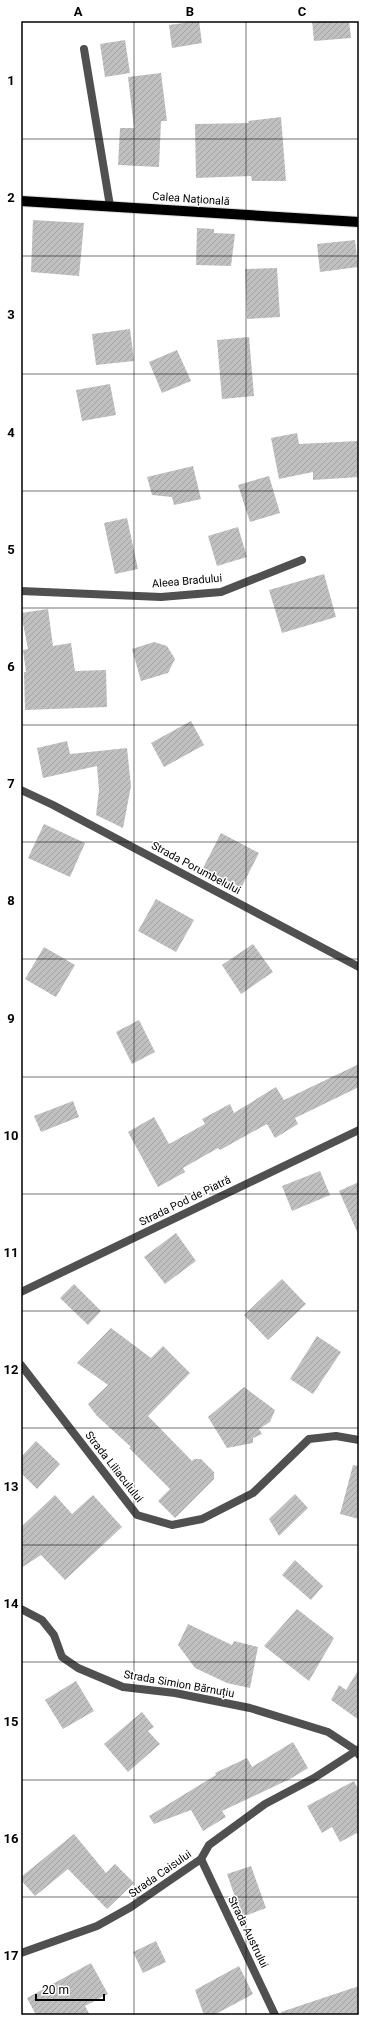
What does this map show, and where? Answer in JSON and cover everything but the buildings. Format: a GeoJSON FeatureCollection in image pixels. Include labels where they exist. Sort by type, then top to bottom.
{"type":"FeatureCollection","features":[{"type":"Feature","properties":{"kind":"main road","name":"Calea Națională"},"geometry":{"type":"LineString","coordinates":[[21,201],[359,222]]}},
{"type":"Feature","properties":{"kind":"street"},"geometry":{"type":"LineString","coordinates":[[84,49],[110,206]]}},
{"type":"Feature","properties":{"kind":"street","name":"Aleea Bradului"},"geometry":{"type":"LineString","coordinates":[[21,591],[161,596],[221,592],[302,560]]}},
{"type":"Feature","properties":{"kind":"street","name":"Strada Porumbelului"},"geometry":{"type":"LineString","coordinates":[[21,790],[53,805],[359,967]]}},
{"type":"Feature","properties":{"kind":"street","name":"Strada Pod de Piatră"},"geometry":{"type":"LineString","coordinates":[[21,1292],[359,1130]]}},
{"type":"Feature","properties":{"kind":"street","name":"Strada Liliaculului"},"geometry":{"type":"LineString","coordinates":[[21,1365],[137,1515],[172,1524],[202,1519],[253,1493],[309,1439],[336,1436],[359,1440]]}},
{"type":"Feature","properties":{"kind":"street","name":"Strada Simion Bărnuțiu"},"geometry":{"type":"LineString","coordinates":[[21,1608],[42,1620],[54,1635],[62,1658],[78,1668],[123,1687],[175,1693],[250,1708],[328,1732],[358,1752]]}},
{"type":"Feature","properties":{"kind":"street","name":"Strada Caisului"},"geometry":{"type":"LineString","coordinates":[[21,1953],[97,1926],[131,1908],[201,1859],[209,1845],[265,1804],[314,1778],[358,1752]]}},
{"type":"Feature","properties":{"kind":"street","name":"Strada Austrului"},"geometry":{"type":"LineString","coordinates":[[201,1859],[275,2015]]}}]}
